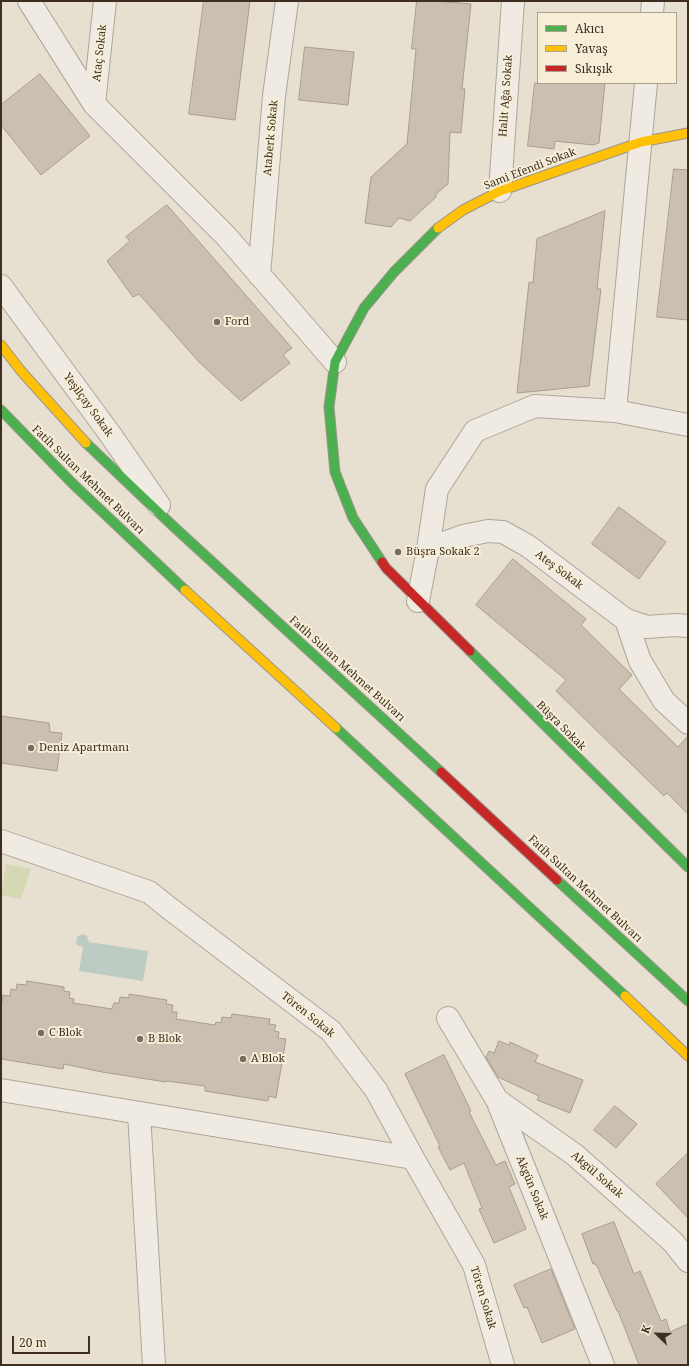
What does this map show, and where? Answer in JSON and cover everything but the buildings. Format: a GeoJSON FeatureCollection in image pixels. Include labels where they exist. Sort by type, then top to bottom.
{"type":"FeatureCollection","features":[{"type":"Feature","properties":{"kind":"main road","name":"Sami Efendi Sokak"},"geometry":{"type":"LineString","coordinates":[[418,601],[386,568],[353,518],[335,472],[329,407],[335,362],[364,308],[394,272],[434,231],[463,210],[500,191],[640,142],[688,133]]}},
{"type":"Feature","properties":{"kind":"main road","name":"Fatih Sultan Mehmet Bulvarı"},"geometry":{"type":"LineString","coordinates":[[1,345],[21,371],[83,440],[173,526],[386,721],[688,1002]]}},
{"type":"Feature","properties":{"kind":"main road","name":"Fatih Sultan Mehmet Bulvarı"},"geometry":{"type":"LineString","coordinates":[[1,410],[35,446],[129,537],[688,1056]]}},
{"type":"Feature","properties":{"kind":"main road","name":"Büşra Sokak"},"geometry":{"type":"LineString","coordinates":[[418,601],[688,867]]}},
{"type":"Feature","properties":{"kind":"street"},"geometry":{"type":"LineString","coordinates":[[29,1],[94,104],[226,236],[335,362]]}},
{"type":"Feature","properties":{"kind":"street","name":"Ataç Sokak"},"geometry":{"type":"LineString","coordinates":[[94,104],[106,1]]}},
{"type":"Feature","properties":{"kind":"street","name":"Ataberk Sokak"},"geometry":{"type":"LineString","coordinates":[[259,275],[274,96],[287,1]]}},
{"type":"Feature","properties":{"kind":"street","name":"Halit Ağa Sokak"},"geometry":{"type":"LineString","coordinates":[[500,191],[513,1]]}},
{"type":"Feature","properties":{"kind":"street"},"geometry":{"type":"LineString","coordinates":[[652,12],[653,1]]}},
{"type":"Feature","properties":{"kind":"street"},"geometry":{"type":"LineString","coordinates":[[615,410],[646,84]]}},
{"type":"Feature","properties":{"kind":"street","name":"Yeşilçay Sokak"},"geometry":{"type":"LineString","coordinates":[[1,286],[110,434],[173,526]]}},
{"type":"Feature","properties":{"kind":"street"},"geometry":{"type":"LineString","coordinates":[[418,601],[428,550],[437,489],[475,431],[535,406],[615,410],[688,425]]}},
{"type":"Feature","properties":{"kind":"street","name":"Ateş Sokak"},"geometry":{"type":"LineString","coordinates":[[428,550],[463,536],[488,531],[503,532],[528,546],[626,620],[647,627],[675,625],[688,626]]}},
{"type":"Feature","properties":{"kind":"street"},"geometry":{"type":"LineString","coordinates":[[626,620],[640,661],[664,701],[688,722]]}},
{"type":"Feature","properties":{"kind":"street","name":"Tören Sokak"},"geometry":{"type":"LineString","coordinates":[[1,841],[149,892],[331,1032],[376,1090],[474,1265],[502,1365]]}},
{"type":"Feature","properties":{"kind":"street","name":"Akgün Sokak"},"geometry":{"type":"LineString","coordinates":[[448,1018],[497,1100],[603,1365]]}},
{"type":"Feature","properties":{"kind":"street"},"geometry":{"type":"LineString","coordinates":[[1,1090],[413,1158]]}},
{"type":"Feature","properties":{"kind":"street","name":"Akgül Sokak"},"geometry":{"type":"LineString","coordinates":[[497,1100],[575,1155],[673,1242],[688,1261]]}},
{"type":"Feature","properties":{"kind":"street"},"geometry":{"type":"LineString","coordinates":[[139,1113],[154,1365]]}},
{"type":"Feature","properties":{"kind":"green space"},"geometry":{"type":"Polygon","coordinates":[[[6,864],[31,869],[21,899],[1,895],[6,864]]]}},
{"type":"Feature","properties":{"kind":"shaded area"},"geometry":{"type":"Polygon","coordinates":[[[82,934],[87,936],[89,942],[148,951],[143,981],[79,971],[83,947],[77,945],[76,942],[77,937],[82,934]]]}},
{"type":"Feature","properties":{"kind":"traffic: fast"},"geometry":{"type":"LineString","coordinates":[[382,562],[353,518],[335,472],[329,407],[335,362],[364,308],[394,272],[438,228]]}},
{"type":"Feature","properties":{"kind":"traffic: fast"},"geometry":{"type":"LineString","coordinates":[[1,410],[72,483],[185,590]]}},
{"type":"Feature","properties":{"kind":"traffic: fast"},"geometry":{"type":"LineString","coordinates":[[86,443],[173,526],[441,772]]}},
{"type":"Feature","properties":{"kind":"traffic: fast"},"geometry":{"type":"LineString","coordinates":[[470,651],[688,867]]}},
{"type":"Feature","properties":{"kind":"traffic: fast"},"geometry":{"type":"LineString","coordinates":[[336,728],[625,996]]}},
{"type":"Feature","properties":{"kind":"traffic: fast"},"geometry":{"type":"LineString","coordinates":[[557,880],[688,1001]]}},
{"type":"Feature","properties":{"kind":"traffic: slow"},"geometry":{"type":"LineString","coordinates":[[438,228],[463,210],[500,191],[641,142],[688,133]]}},
{"type":"Feature","properties":{"kind":"traffic: slow"},"geometry":{"type":"LineString","coordinates":[[1,345],[21,371],[86,443]]}},
{"type":"Feature","properties":{"kind":"traffic: slow"},"geometry":{"type":"LineString","coordinates":[[185,590],[336,728]]}},
{"type":"Feature","properties":{"kind":"traffic: slow"},"geometry":{"type":"LineString","coordinates":[[625,996],[688,1056]]}},
{"type":"Feature","properties":{"kind":"traffic: jam"},"geometry":{"type":"LineString","coordinates":[[382,562],[386,568],[470,651]]}},
{"type":"Feature","properties":{"kind":"traffic: jam"},"geometry":{"type":"LineString","coordinates":[[441,772],[557,880]]}},
{"type":"Feature","properties":{"kind":"place","name":"Ford"},"geometry":{"type":"Point","coordinates":[217,322]}},
{"type":"Feature","properties":{"kind":"place","name":"Büşra Sokak 2"},"geometry":{"type":"Point","coordinates":[398,552]}},
{"type":"Feature","properties":{"kind":"place","name":"Deniz Apartmanı"},"geometry":{"type":"Point","coordinates":[31,748]}},
{"type":"Feature","properties":{"kind":"place","name":"C Blok"},"geometry":{"type":"Point","coordinates":[41,1033]}},
{"type":"Feature","properties":{"kind":"place","name":"B Blok"},"geometry":{"type":"Point","coordinates":[140,1039]}},
{"type":"Feature","properties":{"kind":"place","name":"A Blok"},"geometry":{"type":"Point","coordinates":[243,1059]}}]}
